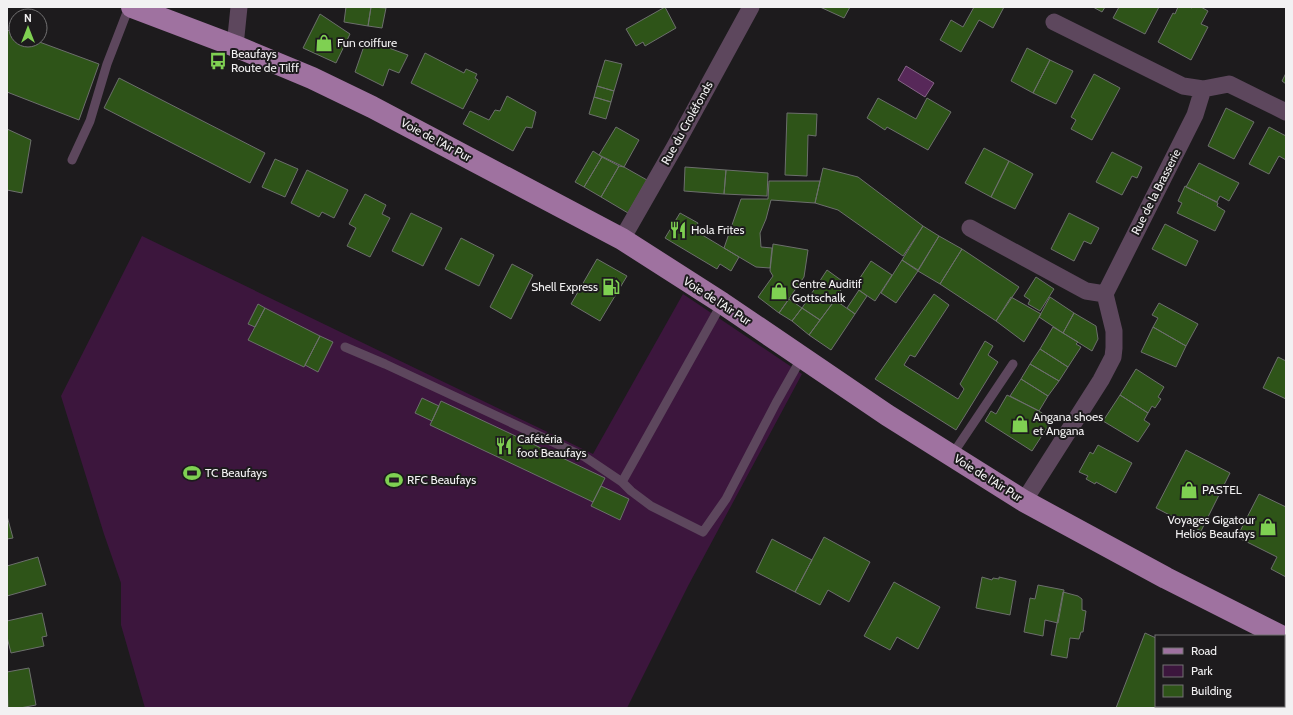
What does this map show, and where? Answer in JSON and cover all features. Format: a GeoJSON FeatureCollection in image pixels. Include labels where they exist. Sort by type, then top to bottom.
{"type":"FeatureCollection","features":[{"type":"Feature","properties":{"kind":"main road","name":"Voie de l'Air Pur"},"geometry":{"type":"LineString","coordinates":[[132,7],[235,46],[312,78],[372,107],[622,238],[722,303],[887,415],[1024,501],[1166,578],[1278,635]]}},
{"type":"Feature","properties":{"kind":"street"},"geometry":{"type":"LineString","coordinates":[[235,46],[239,7]]}},
{"type":"Feature","properties":{"kind":"street","name":"Rue du Croléfonds"},"geometry":{"type":"LineString","coordinates":[[622,238],[674,148],[751,7]]}},
{"type":"Feature","properties":{"kind":"street"},"geometry":{"type":"LineString","coordinates":[[1054,22],[1184,86],[1203,89],[1228,84],[1286,112]]}},
{"type":"Feature","properties":{"kind":"street","name":"Rue de la Brasserie"},"geometry":{"type":"LineString","coordinates":[[1105,294],[1195,115],[1203,89]]}},
{"type":"Feature","properties":{"kind":"street"},"geometry":{"type":"LineString","coordinates":[[970,228],[1086,292],[1105,294],[1114,331],[1113,357],[1101,380],[1024,501]]}},
{"type":"Feature","properties":{"kind":"lane"},"geometry":{"type":"LineString","coordinates":[[72,160],[90,121],[107,64],[129,7]]}},
{"type":"Feature","properties":{"kind":"lane"},"geometry":{"type":"LineString","coordinates":[[622,482],[722,303]]}},
{"type":"Feature","properties":{"kind":"lane"},"geometry":{"type":"LineString","coordinates":[[345,347],[385,364],[585,458],[622,482],[651,506],[703,532],[726,499],[776,403],[802,357]]}},
{"type":"Feature","properties":{"kind":"lane"},"geometry":{"type":"LineString","coordinates":[[952,455],[1013,364]]}},
{"type":"Feature","properties":{"kind":"green space"},"geometry":{"type":"Polygon","coordinates":[[[142,236],[593,454],[683,294],[802,374],[688,586],[627,708],[145,708],[121,625],[121,583],[104,534],[61,396],[142,236]]]}},
{"type":"Feature","properties":{"kind":"shaded area"},"geometry":{"type":"Polygon","coordinates":[[[906,66],[934,83],[925,97],[898,80],[906,66]]]}},
{"type":"Feature","properties":{"kind":"building"},"geometry":{"type":"Polygon","coordinates":[[[346,7],[371,7],[368,26],[344,22],[346,7]]]}},
{"type":"Feature","properties":{"kind":"building"},"geometry":{"type":"Polygon","coordinates":[[[371,7],[386,8],[382,28],[368,26],[371,7]]]}},
{"type":"Feature","properties":{"kind":"building"},"geometry":{"type":"Polygon","coordinates":[[[665,7],[676,28],[645,46],[643,42],[636,46],[626,29],[665,7]]]}},
{"type":"Feature","properties":{"kind":"building"},"geometry":{"type":"Polygon","coordinates":[[[820,7],[850,7],[844,18],[820,7]]]}},
{"type":"Feature","properties":{"kind":"building"},"geometry":{"type":"Polygon","coordinates":[[[974,7],[1004,7],[993,28],[979,20],[961,52],[940,40],[951,20],[963,27],[974,7]]]}},
{"type":"Feature","properties":{"kind":"building"},"geometry":{"type":"Polygon","coordinates":[[[1093,7],[1105,7],[1102,12],[1093,7]]]}},
{"type":"Feature","properties":{"kind":"building"},"geometry":{"type":"Polygon","coordinates":[[[1119,7],[1159,7],[1145,34],[1113,18],[1119,7]]]}},
{"type":"Feature","properties":{"kind":"building"},"geometry":{"type":"Polygon","coordinates":[[[1178,7],[1201,7],[1208,11],[1201,24],[1208,27],[1191,60],[1158,42],[1173,13],[1175,14],[1178,7]]]}},
{"type":"Feature","properties":{"kind":"building"},"geometry":{"type":"Polygon","coordinates":[[[320,14],[350,34],[336,63],[303,48],[320,14]]]}},
{"type":"Feature","properties":{"kind":"building"},"geometry":{"type":"Polygon","coordinates":[[[7,30],[8,48],[48,48],[48,45],[99,64],[79,120],[7,92],[7,30]]]}},
{"type":"Feature","properties":{"kind":"building"},"geometry":{"type":"Polygon","coordinates":[[[369,44],[377,48],[378,44],[408,55],[399,73],[389,69],[383,86],[355,72],[364,46],[369,44]]]}},
{"type":"Feature","properties":{"kind":"building"},"geometry":{"type":"Polygon","coordinates":[[[1027,48],[1050,60],[1033,93],[1011,81],[1027,48]]]}},
{"type":"Feature","properties":{"kind":"building"},"geometry":{"type":"Polygon","coordinates":[[[425,53],[464,73],[466,69],[477,74],[475,78],[478,80],[463,109],[411,83],[425,53]]]}},
{"type":"Feature","properties":{"kind":"building"},"geometry":{"type":"Polygon","coordinates":[[[605,60],[622,64],[614,91],[597,86],[605,60]]]}},
{"type":"Feature","properties":{"kind":"building"},"geometry":{"type":"Polygon","coordinates":[[[1050,60],[1073,71],[1056,104],[1033,93],[1050,60]]]}},
{"type":"Feature","properties":{"kind":"building"},"geometry":{"type":"Polygon","coordinates":[[[1286,73],[1286,84],[1282,81],[1286,73]]]}},
{"type":"Feature","properties":{"kind":"building"},"geometry":{"type":"Polygon","coordinates":[[[1094,74],[1120,88],[1092,140],[1071,129],[1076,120],[1071,117],[1094,74]]]}},
{"type":"Feature","properties":{"kind":"building"},"geometry":{"type":"Polygon","coordinates":[[[119,78],[265,153],[250,183],[104,108],[119,78]]]}},
{"type":"Feature","properties":{"kind":"building"},"geometry":{"type":"Polygon","coordinates":[[[597,86],[614,91],[611,102],[594,97],[597,86]]]}},
{"type":"Feature","properties":{"kind":"building"},"geometry":{"type":"Polygon","coordinates":[[[507,96],[536,112],[532,128],[526,127],[513,151],[463,124],[470,111],[489,120],[495,110],[500,111],[507,96]]]}},
{"type":"Feature","properties":{"kind":"building"},"geometry":{"type":"Polygon","coordinates":[[[594,97],[611,102],[606,119],[589,114],[594,97]]]}},
{"type":"Feature","properties":{"kind":"building"},"geometry":{"type":"Polygon","coordinates":[[[878,98],[916,119],[927,98],[951,112],[928,150],[887,127],[885,130],[867,118],[878,98]]]}},
{"type":"Feature","properties":{"kind":"building"},"geometry":{"type":"Polygon","coordinates":[[[1226,108],[1254,122],[1234,159],[1208,146],[1226,108]]]}},
{"type":"Feature","properties":{"kind":"building"},"geometry":{"type":"Polygon","coordinates":[[[787,113],[817,114],[816,136],[808,135],[807,176],[785,175],[787,113]]]}},
{"type":"Feature","properties":{"kind":"building"},"geometry":{"type":"Polygon","coordinates":[[[616,127],[639,140],[624,167],[599,155],[616,127]]]}},
{"type":"Feature","properties":{"kind":"building"},"geometry":{"type":"Polygon","coordinates":[[[1269,127],[1286,136],[1286,160],[1279,156],[1269,174],[1249,164],[1269,127]]]}},
{"type":"Feature","properties":{"kind":"building"},"geometry":{"type":"Polygon","coordinates":[[[7,129],[31,140],[22,193],[7,190],[7,129]]]}},
{"type":"Feature","properties":{"kind":"building"},"geometry":{"type":"Polygon","coordinates":[[[984,148],[1009,161],[991,197],[965,183],[984,148]]]}},
{"type":"Feature","properties":{"kind":"building"},"geometry":{"type":"Polygon","coordinates":[[[593,151],[602,157],[584,187],[575,182],[593,151]]]}},
{"type":"Feature","properties":{"kind":"building"},"geometry":{"type":"Polygon","coordinates":[[[1112,152],[1142,167],[1137,178],[1132,176],[1122,195],[1096,182],[1112,152]]]}},
{"type":"Feature","properties":{"kind":"building"},"geometry":{"type":"Polygon","coordinates":[[[602,157],[619,166],[601,197],[584,187],[602,157]]]}},
{"type":"Feature","properties":{"kind":"building"},"geometry":{"type":"Polygon","coordinates":[[[275,159],[298,169],[285,197],[262,187],[275,159]]]}},
{"type":"Feature","properties":{"kind":"building"},"geometry":{"type":"Polygon","coordinates":[[[1009,161],[1033,174],[1015,209],[991,197],[1009,161]]]}},
{"type":"Feature","properties":{"kind":"building"},"geometry":{"type":"Polygon","coordinates":[[[1199,163],[1239,183],[1229,201],[1220,196],[1217,202],[1186,187],[1199,163]]]}},
{"type":"Feature","properties":{"kind":"building"},"geometry":{"type":"Polygon","coordinates":[[[619,166],[624,167],[647,180],[628,213],[601,197],[619,166]]]}},
{"type":"Feature","properties":{"kind":"building"},"geometry":{"type":"Polygon","coordinates":[[[685,167],[726,170],[724,194],[684,191],[685,167]]]}},
{"type":"Feature","properties":{"kind":"building"},"geometry":{"type":"Polygon","coordinates":[[[823,168],[858,177],[923,226],[903,256],[838,210],[815,203],[823,168]]]}},
{"type":"Feature","properties":{"kind":"building"},"geometry":{"type":"Polygon","coordinates":[[[307,170],[348,190],[334,218],[322,212],[319,217],[291,203],[307,170]]]}},
{"type":"Feature","properties":{"kind":"building"},"geometry":{"type":"Polygon","coordinates":[[[726,170],[768,173],[767,196],[724,194],[726,170]]]}},
{"type":"Feature","properties":{"kind":"building"},"geometry":{"type":"Polygon","coordinates":[[[769,181],[820,181],[815,203],[771,200],[766,219],[760,233],[761,247],[772,248],[770,268],[756,267],[724,248],[741,199],[768,199],[769,181]]]}},
{"type":"Feature","properties":{"kind":"building"},"geometry":{"type":"Polygon","coordinates":[[[1185,186],[1218,203],[1217,206],[1225,211],[1215,231],[1177,213],[1182,203],[1178,201],[1185,186]]]}},
{"type":"Feature","properties":{"kind":"building"},"geometry":{"type":"Polygon","coordinates":[[[365,194],[386,205],[382,214],[390,218],[370,257],[347,246],[356,228],[349,224],[365,194]]]}},
{"type":"Feature","properties":{"kind":"building"},"geometry":{"type":"Polygon","coordinates":[[[411,213],[442,228],[423,266],[392,251],[411,213]]]}},
{"type":"Feature","properties":{"kind":"building"},"geometry":{"type":"Polygon","coordinates":[[[680,213],[698,223],[694,230],[739,257],[731,271],[720,264],[717,269],[665,238],[680,213]]]}},
{"type":"Feature","properties":{"kind":"building"},"geometry":{"type":"Polygon","coordinates":[[[1069,213],[1099,228],[1091,244],[1084,241],[1074,261],[1051,249],[1069,213]]]}},
{"type":"Feature","properties":{"kind":"building"},"geometry":{"type":"Polygon","coordinates":[[[1165,224],[1198,241],[1186,266],[1152,249],[1165,224]]]}},
{"type":"Feature","properties":{"kind":"building"},"geometry":{"type":"Polygon","coordinates":[[[923,226],[939,236],[918,270],[902,260],[923,226]]]}},
{"type":"Feature","properties":{"kind":"building"},"geometry":{"type":"Polygon","coordinates":[[[939,236],[962,249],[940,284],[918,271],[939,236]]]}},
{"type":"Feature","properties":{"kind":"building"},"geometry":{"type":"Polygon","coordinates":[[[461,238],[494,255],[479,286],[445,269],[461,238]]]}},
{"type":"Feature","properties":{"kind":"building"},"geometry":{"type":"Polygon","coordinates":[[[773,244],[808,250],[804,277],[779,313],[758,297],[773,276],[770,271],[773,244]]]}},
{"type":"Feature","properties":{"kind":"building"},"geometry":{"type":"Polygon","coordinates":[[[962,249],[1019,287],[996,321],[940,284],[962,249]]]}},
{"type":"Feature","properties":{"kind":"building"},"geometry":{"type":"Polygon","coordinates":[[[597,259],[627,276],[600,321],[571,304],[597,259]]]}},
{"type":"Feature","properties":{"kind":"building"},"geometry":{"type":"Polygon","coordinates":[[[902,260],[918,271],[896,303],[881,293],[902,260]]]}},
{"type":"Feature","properties":{"kind":"building"},"geometry":{"type":"Polygon","coordinates":[[[871,261],[892,275],[875,301],[854,287],[871,261]]]}},
{"type":"Feature","properties":{"kind":"building"},"geometry":{"type":"Polygon","coordinates":[[[512,264],[533,275],[511,319],[490,307],[512,264]]]}},
{"type":"Feature","properties":{"kind":"building"},"geometry":{"type":"Polygon","coordinates":[[[827,270],[845,283],[835,300],[820,320],[802,308],[827,270]]]}},
{"type":"Feature","properties":{"kind":"building"},"geometry":{"type":"Polygon","coordinates":[[[1036,277],[1054,289],[1040,311],[1028,304],[1030,300],[1024,296],[1036,277]]]}},
{"type":"Feature","properties":{"kind":"building"},"geometry":{"type":"Polygon","coordinates":[[[859,290],[867,296],[855,314],[847,308],[859,290]]]}},
{"type":"Feature","properties":{"kind":"building"},"geometry":{"type":"Polygon","coordinates":[[[934,294],[949,305],[915,357],[910,355],[904,365],[958,399],[964,389],[960,384],[985,341],[993,346],[988,355],[998,362],[956,430],[875,379],[934,294]]]}},
{"type":"Feature","properties":{"kind":"building"},"geometry":{"type":"Polygon","coordinates":[[[1011,297],[1041,314],[1024,342],[996,321],[1011,297]]]}},
{"type":"Feature","properties":{"kind":"building"},"geometry":{"type":"Polygon","coordinates":[[[1050,297],[1074,313],[1063,333],[1039,317],[1050,297]]]}},
{"type":"Feature","properties":{"kind":"building"},"geometry":{"type":"Polygon","coordinates":[[[789,299],[802,308],[792,321],[779,313],[789,299]]]}},
{"type":"Feature","properties":{"kind":"building"},"geometry":{"type":"Polygon","coordinates":[[[835,300],[855,314],[831,350],[809,335],[835,300]]]}},
{"type":"Feature","properties":{"kind":"building"},"geometry":{"type":"Polygon","coordinates":[[[1159,303],[1198,324],[1186,346],[1153,327],[1158,318],[1152,315],[1159,303]]]}},
{"type":"Feature","properties":{"kind":"building"},"geometry":{"type":"Polygon","coordinates":[[[258,304],[265,308],[255,327],[248,324],[258,304]]]}},
{"type":"Feature","properties":{"kind":"building"},"geometry":{"type":"Polygon","coordinates":[[[265,308],[320,336],[304,367],[248,340],[265,308]]]}},
{"type":"Feature","properties":{"kind":"building"},"geometry":{"type":"Polygon","coordinates":[[[802,308],[820,320],[809,335],[792,321],[802,308]]]}},
{"type":"Feature","properties":{"kind":"building"},"geometry":{"type":"Polygon","coordinates":[[[1074,313],[1096,326],[1098,339],[1092,351],[1063,333],[1074,313]]]}},
{"type":"Feature","properties":{"kind":"building"},"geometry":{"type":"Polygon","coordinates":[[[1053,327],[1078,342],[1076,344],[1081,347],[1068,367],[1040,349],[1053,327]]]}},
{"type":"Feature","properties":{"kind":"building"},"geometry":{"type":"Polygon","coordinates":[[[1153,327],[1186,346],[1176,367],[1141,352],[1153,327]]]}},
{"type":"Feature","properties":{"kind":"building"},"geometry":{"type":"Polygon","coordinates":[[[320,336],[333,342],[318,372],[305,365],[320,336]]]}},
{"type":"Feature","properties":{"kind":"building"},"geometry":{"type":"Polygon","coordinates":[[[1040,349],[1068,367],[1059,381],[1030,364],[1040,349]]]}},
{"type":"Feature","properties":{"kind":"building"},"geometry":{"type":"Polygon","coordinates":[[[1278,357],[1286,361],[1286,399],[1263,388],[1278,357]]]}},
{"type":"Feature","properties":{"kind":"building"},"geometry":{"type":"Polygon","coordinates":[[[1030,364],[1059,381],[1048,396],[1021,379],[1030,364]]]}},
{"type":"Feature","properties":{"kind":"building"},"geometry":{"type":"Polygon","coordinates":[[[1136,369],[1164,387],[1158,397],[1161,399],[1155,408],[1152,406],[1148,413],[1120,395],[1136,369]]]}},
{"type":"Feature","properties":{"kind":"building"},"geometry":{"type":"Polygon","coordinates":[[[1021,379],[1048,396],[1039,411],[1010,396],[1021,379]]]}},
{"type":"Feature","properties":{"kind":"building"},"geometry":{"type":"Polygon","coordinates":[[[1007,395],[1039,411],[1052,420],[1032,451],[985,421],[991,411],[996,414],[1007,395]]]}},
{"type":"Feature","properties":{"kind":"building"},"geometry":{"type":"Polygon","coordinates":[[[1120,395],[1148,413],[1144,420],[1150,424],[1138,442],[1103,421],[1120,395]]]}},
{"type":"Feature","properties":{"kind":"building"},"geometry":{"type":"Polygon","coordinates":[[[422,398],[439,406],[432,421],[415,413],[422,398]]]}},
{"type":"Feature","properties":{"kind":"building"},"geometry":{"type":"Polygon","coordinates":[[[441,401],[605,478],[593,502],[430,425],[441,401]]]}},
{"type":"Feature","properties":{"kind":"building"},"geometry":{"type":"Polygon","coordinates":[[[1098,445],[1132,463],[1116,493],[1096,482],[1095,484],[1086,479],[1088,476],[1079,472],[1090,452],[1093,454],[1098,445]]]}},
{"type":"Feature","properties":{"kind":"building"},"geometry":{"type":"Polygon","coordinates":[[[1186,450],[1230,473],[1201,531],[1156,508],[1186,450]]]}},
{"type":"Feature","properties":{"kind":"building"},"geometry":{"type":"Polygon","coordinates":[[[601,486],[629,499],[620,520],[591,506],[601,486]]]}},
{"type":"Feature","properties":{"kind":"building"},"geometry":{"type":"Polygon","coordinates":[[[1259,494],[1286,507],[1286,577],[1271,569],[1277,557],[1237,537],[1259,494]]]}},
{"type":"Feature","properties":{"kind":"building"},"geometry":{"type":"Polygon","coordinates":[[[7,516],[13,538],[7,539],[7,516]]]}},
{"type":"Feature","properties":{"kind":"building"},"geometry":{"type":"Polygon","coordinates":[[[824,537],[870,562],[849,602],[828,590],[820,605],[795,592],[824,537]]]}},
{"type":"Feature","properties":{"kind":"building"},"geometry":{"type":"Polygon","coordinates":[[[772,539],[812,560],[795,592],[756,572],[772,539]]]}},
{"type":"Feature","properties":{"kind":"building"},"geometry":{"type":"Polygon","coordinates":[[[38,557],[46,585],[7,596],[7,566],[38,557]]]}},
{"type":"Feature","properties":{"kind":"building"},"geometry":{"type":"Polygon","coordinates":[[[982,577],[992,580],[993,578],[999,579],[999,577],[1016,581],[1010,615],[976,608],[982,577]]]}},
{"type":"Feature","properties":{"kind":"building"},"geometry":{"type":"Polygon","coordinates":[[[894,582],[940,607],[918,649],[897,637],[890,650],[864,636],[894,582]]]}},
{"type":"Feature","properties":{"kind":"building"},"geometry":{"type":"Polygon","coordinates":[[[1038,585],[1064,590],[1058,623],[1045,620],[1043,636],[1024,632],[1030,598],[1035,599],[1038,585]]]}},
{"type":"Feature","properties":{"kind":"building"},"geometry":{"type":"Polygon","coordinates":[[[1063,592],[1078,596],[1082,599],[1082,610],[1086,611],[1083,632],[1081,632],[1079,639],[1070,638],[1067,658],[1051,655],[1063,592]]]}},
{"type":"Feature","properties":{"kind":"building"},"geometry":{"type":"Polygon","coordinates":[[[42,613],[47,636],[42,637],[44,646],[11,653],[7,637],[7,621],[42,613]]]}},
{"type":"Feature","properties":{"kind":"building"},"geometry":{"type":"Polygon","coordinates":[[[1145,633],[1155,638],[1155,707],[1198,707],[1197,708],[1116,708],[1145,633]]]}},
{"type":"Feature","properties":{"kind":"building"},"geometry":{"type":"Polygon","coordinates":[[[29,668],[36,705],[20,708],[8,708],[7,672],[29,668]]]}},
{"type":"Feature","properties":{"kind":"building"},"geometry":{"type":"Polygon","coordinates":[[[1218,707],[1250,707],[1250,708],[1218,707]]]}},
{"type":"Feature","properties":{"kind":"place","name":"Fun coiffure"},"geometry":{"type":"Point","coordinates":[324,43]}},
{"type":"Feature","properties":{"kind":"place","name":"Beaufays Route de Tilff"},"geometry":{"type":"Point","coordinates":[218,61]}},
{"type":"Feature","properties":{"kind":"place","name":"Hola Frites"},"geometry":{"type":"Point","coordinates":[678,230]}},
{"type":"Feature","properties":{"kind":"place","name":"Shell Express"},"geometry":{"type":"Point","coordinates":[611,287]}},
{"type":"Feature","properties":{"kind":"place","name":"Centre Auditif Gottschalk"},"geometry":{"type":"Point","coordinates":[779,291]}},
{"type":"Feature","properties":{"kind":"place","name":"Angana shoes et Angana"},"geometry":{"type":"Point","coordinates":[1020,424]}},
{"type":"Feature","properties":{"kind":"place","name":"Cafétéria foot Beaufays"},"geometry":{"type":"Point","coordinates":[504,446]}},
{"type":"Feature","properties":{"kind":"place","name":"TC Beaufays"},"geometry":{"type":"Point","coordinates":[192,473]}},
{"type":"Feature","properties":{"kind":"place","name":"RFC Beaufays"},"geometry":{"type":"Point","coordinates":[394,480]}},
{"type":"Feature","properties":{"kind":"place","name":"PASTEL"},"geometry":{"type":"Point","coordinates":[1189,490]}},
{"type":"Feature","properties":{"kind":"place","name":"Voyages Gigatour Helios Beaufays"},"geometry":{"type":"Point","coordinates":[1268,527]}}]}
